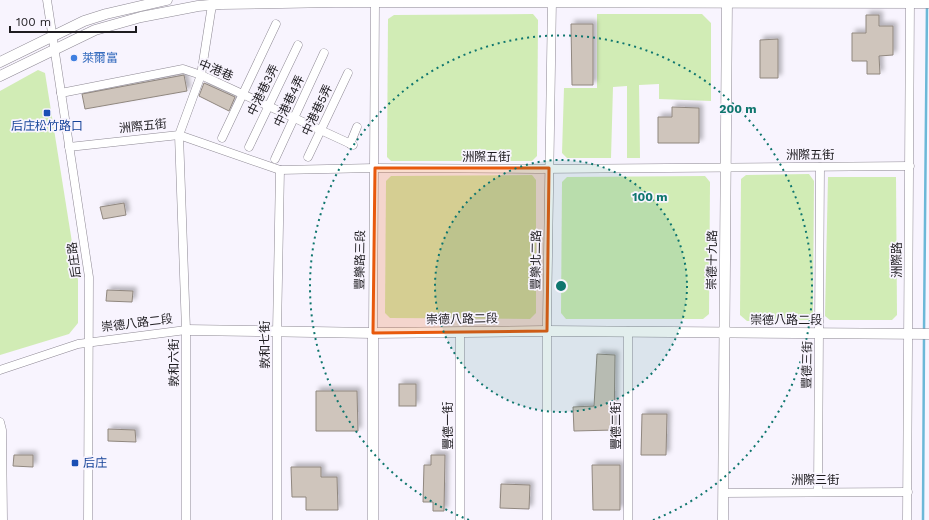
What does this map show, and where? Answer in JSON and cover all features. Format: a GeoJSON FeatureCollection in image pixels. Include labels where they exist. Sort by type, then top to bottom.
{"type":"FeatureCollection","features":[{"type":"Feature","properties":{"kind":"street","name":"后庄路"},"geometry":{"type":"LineString","coordinates":[[47,0],[51,36],[89,277],[90,342],[88,520]]}},
{"type":"Feature","properties":{"kind":"street"},"geometry":{"type":"LineString","coordinates":[[0,62],[51,36],[106,14],[167,0]]}},
{"type":"Feature","properties":{"kind":"street"},"geometry":{"type":"LineString","coordinates":[[0,76],[95,30],[134,18],[212,5],[375,1],[929,2]]}},
{"type":"Feature","properties":{"kind":"street","name":"豐樂路三段"},"geometry":{"type":"LineString","coordinates":[[373,520],[375,1]]}},
{"type":"Feature","properties":{"kind":"street","name":"崇德十九路"},"geometry":{"type":"LineString","coordinates":[[723,520],[727,1]]}},
{"type":"Feature","properties":{"kind":"street","name":"洲際路"},"geometry":{"type":"LineString","coordinates":[[908,520],[910,1]]}},
{"type":"Feature","properties":{"kind":"street","name":"豐樂北二路"},"geometry":{"type":"LineString","coordinates":[[547,520],[547,331],[552,2]]}},
{"type":"Feature","properties":{"kind":"street"},"geometry":{"type":"LineString","coordinates":[[179,135],[201,75],[212,5]]}},
{"type":"Feature","properties":{"kind":"street"},"geometry":{"type":"LineString","coordinates":[[222,138],[276,24]]}},
{"type":"Feature","properties":{"kind":"street","name":"中港巷3弄"},"geometry":{"type":"LineString","coordinates":[[249,147],[298,44]]}},
{"type":"Feature","properties":{"kind":"street","name":"中港巷4弄"},"geometry":{"type":"LineString","coordinates":[[275,158],[324,53]]}},
{"type":"Feature","properties":{"kind":"street","name":"中港巷"},"geometry":{"type":"LineString","coordinates":[[61,93],[183,69],[201,75],[352,144],[357,127]]}},
{"type":"Feature","properties":{"kind":"street","name":"中港巷5弄"},"geometry":{"type":"LineString","coordinates":[[308,158],[348,73]]}},
{"type":"Feature","properties":{"kind":"street","name":"洲際五街"},"geometry":{"type":"LineString","coordinates":[[69,147],[179,135],[280,170],[375,168],[726,168],[910,166]]}},
{"type":"Feature","properties":{"kind":"street","name":"敦和六街"},"geometry":{"type":"LineString","coordinates":[[179,135],[186,330],[186,520]]}},
{"type":"Feature","properties":{"kind":"street","name":"豐德三街"},"geometry":{"type":"LineString","coordinates":[[818,492],[820,167]]}},
{"type":"Feature","properties":{"kind":"street","name":"敦和七街"},"geometry":{"type":"LineString","coordinates":[[277,520],[277,332],[280,170]]}},
{"type":"Feature","properties":{"kind":"street","name":"崇德八路二段"},"geometry":{"type":"LineString","coordinates":[[0,370],[36,357],[90,342],[186,330],[373,333],[628,331],[926,334]]}},
{"type":"Feature","properties":{"kind":"street","name":"豐德二街"},"geometry":{"type":"LineString","coordinates":[[628,331],[628,520]]}},
{"type":"Feature","properties":{"kind":"street","name":"豐德一街"},"geometry":{"type":"LineString","coordinates":[[460,332],[460,520]]}},
{"type":"Feature","properties":{"kind":"street"},"geometry":{"type":"LineString","coordinates":[[0,422],[2,430],[3,520]]}},
{"type":"Feature","properties":{"kind":"street","name":"洲際三街"},"geometry":{"type":"LineString","coordinates":[[723,493],[908,492]]}},
{"type":"Feature","properties":{"kind":"highlighted area"},"geometry":{"type":"Polygon","coordinates":[[[375,168],[549,168],[547,331],[373,333],[375,168]]]}},
{"type":"Feature","properties":{"kind":"green space"},"geometry":{"type":"Polygon","coordinates":[[[533,14],[538,20],[537,156],[532,161],[391,161],[387,157],[388,19],[394,15],[533,14]]]}},
{"type":"Feature","properties":{"kind":"green space"},"geometry":{"type":"Polygon","coordinates":[[[597,14],[702,14],[711,23],[711,101],[659,99],[659,84],[639,85],[640,158],[627,158],[627,86],[613,87],[611,158],[567,158],[562,153],[564,88],[597,88],[597,14]]]}},
{"type":"Feature","properties":{"kind":"green space"},"geometry":{"type":"Polygon","coordinates":[[[38,70],[45,73],[78,280],[78,323],[69,334],[0,355],[0,91],[38,70]]]}},
{"type":"Feature","properties":{"kind":"green space"},"geometry":{"type":"Polygon","coordinates":[[[809,174],[814,181],[813,316],[808,320],[747,321],[740,315],[741,179],[746,175],[809,174]]]}},
{"type":"Feature","properties":{"kind":"green space"},"geometry":{"type":"Polygon","coordinates":[[[532,175],[536,180],[536,313],[530,319],[390,318],[385,313],[386,181],[391,176],[532,175]]]}},
{"type":"Feature","properties":{"kind":"green space"},"geometry":{"type":"Polygon","coordinates":[[[705,176],[710,182],[709,314],[703,319],[566,319],[561,313],[562,182],[567,177],[705,176]]]}},
{"type":"Feature","properties":{"kind":"green space"},"geometry":{"type":"Polygon","coordinates":[[[828,177],[896,177],[897,315],[892,320],[830,320],[825,316],[828,177]]]}},
{"type":"Feature","properties":{"kind":"building"},"geometry":{"type":"Polygon","coordinates":[[[866,15],[879,15],[879,26],[893,26],[893,55],[879,56],[880,74],[867,74],[867,61],[852,61],[852,33],[866,33],[866,15]]]}},
{"type":"Feature","properties":{"kind":"building"},"geometry":{"type":"Polygon","coordinates":[[[571,24],[593,24],[593,85],[572,85],[571,24]]]}},
{"type":"Feature","properties":{"kind":"building"},"geometry":{"type":"Polygon","coordinates":[[[778,39],[778,78],[760,78],[760,40],[778,39]]]}},
{"type":"Feature","properties":{"kind":"building"},"geometry":{"type":"Polygon","coordinates":[[[184,75],[187,91],[85,109],[82,94],[184,75]]]}},
{"type":"Feature","properties":{"kind":"building"},"geometry":{"type":"Polygon","coordinates":[[[204,83],[235,97],[229,111],[199,96],[204,83]]]}},
{"type":"Feature","properties":{"kind":"building"},"geometry":{"type":"Polygon","coordinates":[[[672,107],[699,108],[699,143],[658,143],[658,117],[672,117],[672,107]]]}},
{"type":"Feature","properties":{"kind":"building"},"geometry":{"type":"Polygon","coordinates":[[[124,203],[126,215],[103,219],[100,207],[124,203]]]}},
{"type":"Feature","properties":{"kind":"building"},"geometry":{"type":"Polygon","coordinates":[[[107,290],[133,291],[132,302],[106,301],[107,290]]]}},
{"type":"Feature","properties":{"kind":"building"},"geometry":{"type":"Polygon","coordinates":[[[597,354],[615,355],[614,430],[574,431],[573,407],[594,406],[597,354]]]}},
{"type":"Feature","properties":{"kind":"building"},"geometry":{"type":"Polygon","coordinates":[[[399,384],[416,384],[416,406],[399,406],[399,384]]]}},
{"type":"Feature","properties":{"kind":"building"},"geometry":{"type":"Polygon","coordinates":[[[316,391],[357,391],[358,431],[316,431],[316,391]]]}},
{"type":"Feature","properties":{"kind":"building"},"geometry":{"type":"Polygon","coordinates":[[[642,414],[667,414],[666,455],[641,455],[642,414]]]}},
{"type":"Feature","properties":{"kind":"building"},"geometry":{"type":"Polygon","coordinates":[[[108,429],[135,430],[136,442],[108,441],[108,429]]]}},
{"type":"Feature","properties":{"kind":"building"},"geometry":{"type":"Polygon","coordinates":[[[14,455],[33,455],[33,467],[13,466],[14,455]]]}},
{"type":"Feature","properties":{"kind":"building"},"geometry":{"type":"Polygon","coordinates":[[[431,455],[445,455],[444,511],[433,511],[433,502],[423,502],[424,465],[431,465],[431,455]]]}},
{"type":"Feature","properties":{"kind":"building"},"geometry":{"type":"Polygon","coordinates":[[[592,465],[620,465],[620,510],[593,510],[592,465]]]}},
{"type":"Feature","properties":{"kind":"building"},"geometry":{"type":"Polygon","coordinates":[[[291,467],[321,467],[321,477],[337,477],[338,510],[306,510],[306,497],[292,497],[291,467]]]}},
{"type":"Feature","properties":{"kind":"building"},"geometry":{"type":"Polygon","coordinates":[[[501,484],[530,485],[529,509],[500,508],[501,484]]]}},
{"type":"Feature","properties":{"kind":"waterway"},"geometry":{"type":"LineString","coordinates":[[924,332],[927,5]]}},
{"type":"Feature","properties":{"kind":"waterway"},"geometry":{"type":"LineString","coordinates":[[923,520],[924,337]]}},
{"type":"Feature","properties":{"kind":"place","name":"萊爾富"},"geometry":{"type":"Point","coordinates":[74,58]}},
{"type":"Feature","properties":{"kind":"place","name":"后庄松竹路口"},"geometry":{"type":"Point","coordinates":[47,113]}},
{"type":"Feature","properties":{"kind":"place","name":"后庄"},"geometry":{"type":"Point","coordinates":[75,463]}}]}
